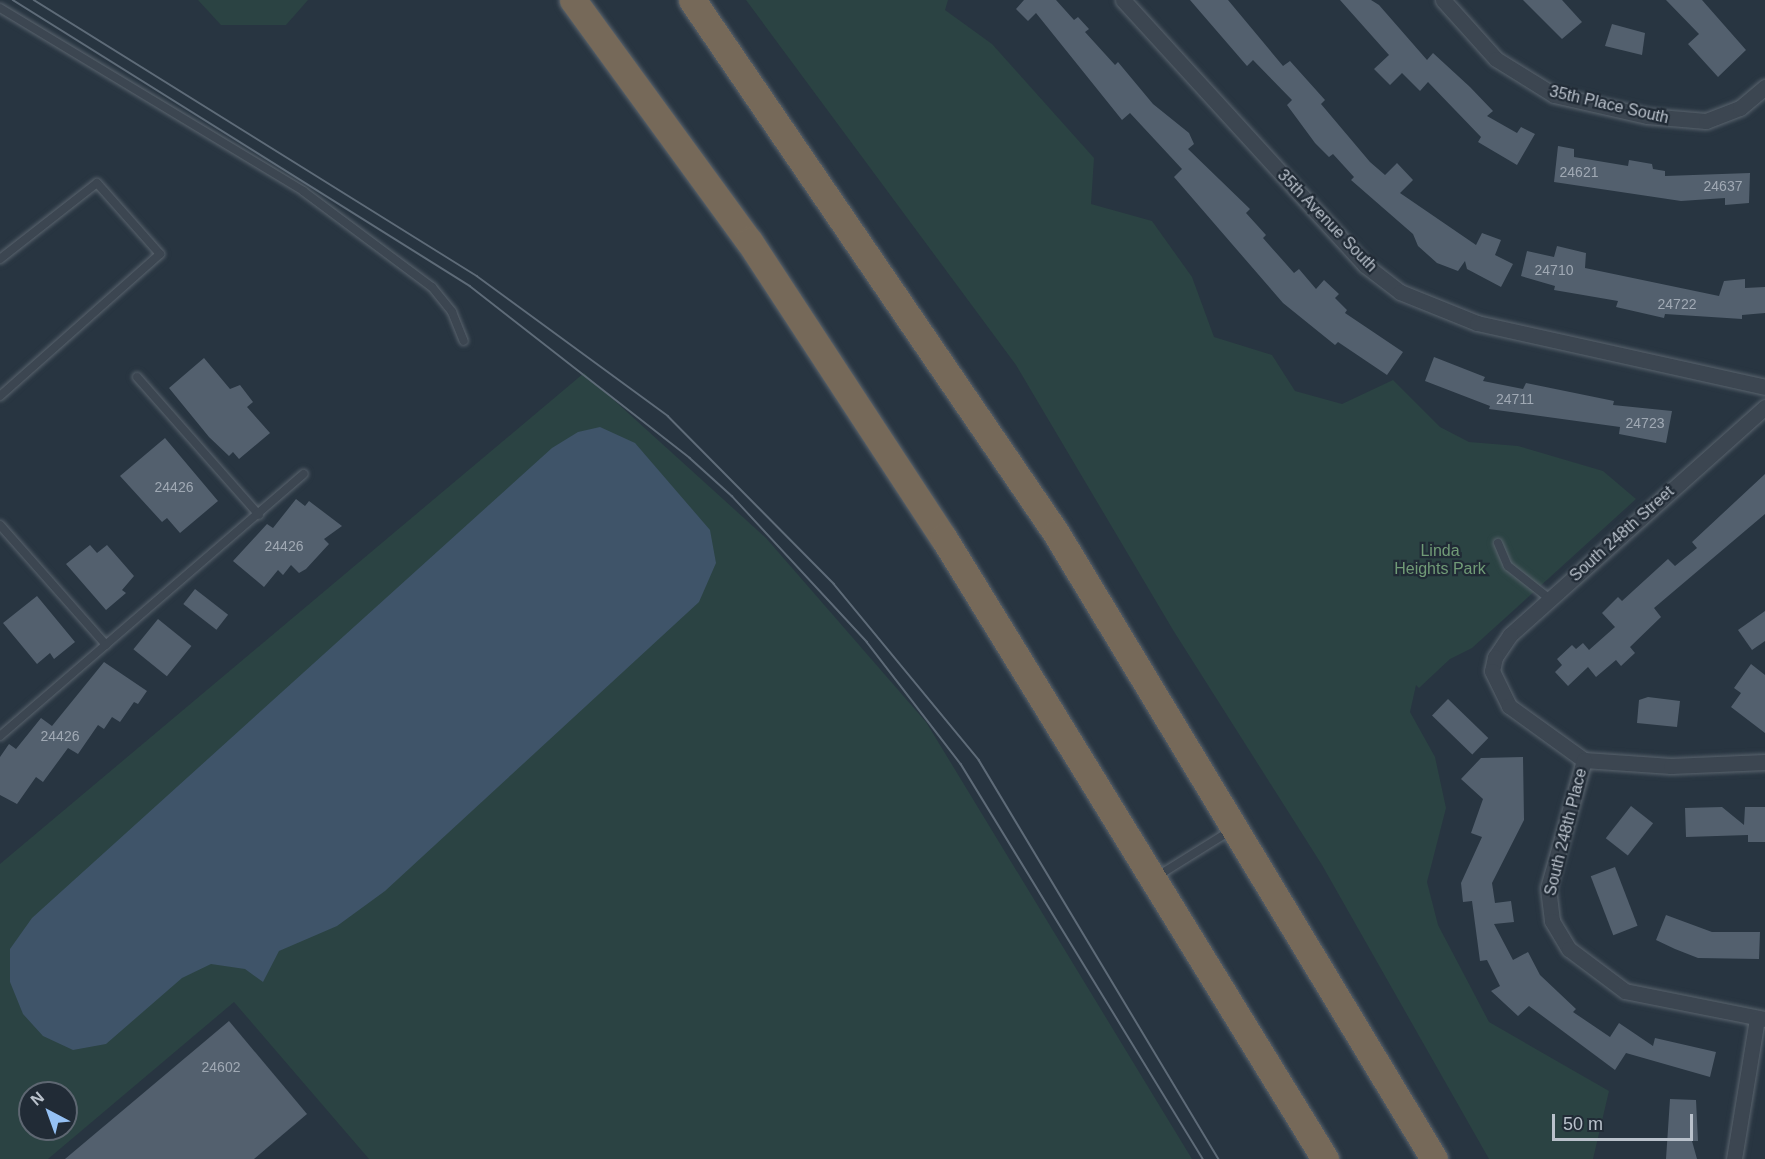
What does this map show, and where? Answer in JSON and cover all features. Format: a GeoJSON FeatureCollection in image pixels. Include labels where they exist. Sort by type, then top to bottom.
{"type":"FeatureCollection","features":[{"type":"Feature","properties":{"kind":"highway"},"geometry":{"type":"LineString","coordinates":[[573,0],[755,251],[943,537],[1155,878],[1325,1159]]}},
{"type":"Feature","properties":{"kind":"highway"},"geometry":{"type":"LineString","coordinates":[[692,0],[1056,533],[1434,1159]]}},
{"type":"Feature","properties":{"kind":"street","name":"35th Avenue South"},"geometry":{"type":"LineString","coordinates":[[1123,0],[1365,265],[1400,292],[1477,323],[1765,387]]}},
{"type":"Feature","properties":{"kind":"street","name":"35th Place South"},"geometry":{"type":"LineString","coordinates":[[1443,0],[1496,59],[1554,95],[1687,122],[1723,117],[1765,87]]}},
{"type":"Feature","properties":{"kind":"street","name":"South 248th Street"},"geometry":{"type":"LineString","coordinates":[[1584,760],[1509,706],[1492,671],[1501,646],[1550,599],[1765,406]]}},
{"type":"Feature","properties":{"kind":"street"},"geometry":{"type":"LineString","coordinates":[[1584,760],[1671,766],[1765,762]]}},
{"type":"Feature","properties":{"kind":"street","name":"South 248th Place"},"geometry":{"type":"LineString","coordinates":[[1584,760],[1548,905],[1569,949],[1625,992],[1761,1019]]}},
{"type":"Feature","properties":{"kind":"street"},"geometry":{"type":"LineString","coordinates":[[1734,1159],[1761,1019]]}},
{"type":"Feature","properties":{"kind":"lane"},"geometry":{"type":"LineString","coordinates":[[0,8],[303,191],[432,287],[452,312],[464,341]]}},
{"type":"Feature","properties":{"kind":"lane"},"geometry":{"type":"LineString","coordinates":[[0,259],[97,183],[160,254],[0,396]]}},
{"type":"Feature","properties":{"kind":"lane"},"geometry":{"type":"LineString","coordinates":[[137,377],[259,515]]}},
{"type":"Feature","properties":{"kind":"lane"},"geometry":{"type":"LineString","coordinates":[[0,736],[304,474]]}},
{"type":"Feature","properties":{"kind":"lane"},"geometry":{"type":"LineString","coordinates":[[0,525],[106,645]]}},
{"type":"Feature","properties":{"kind":"lane"},"geometry":{"type":"LineString","coordinates":[[1498,543],[1508,566],[1550,599]]}},
{"type":"Feature","properties":{"kind":"lane"},"geometry":{"type":"LineString","coordinates":[[1155,878],[1234,828]]}},
{"type":"Feature","properties":{"kind":"green space"},"geometry":{"type":"Polygon","coordinates":[[[198,0],[308,0],[286,25],[221,25],[198,0]]]}},
{"type":"Feature","properties":{"kind":"green space","name":"Linda Heights Park"},"geometry":{"type":"Polygon","coordinates":[[[746,0],[948,0],[945,10],[992,44],[1094,158],[1091,204],[1152,221],[1192,277],[1214,337],[1272,355],[1295,391],[1342,404],[1393,380],[1440,427],[1469,442],[1518,446],[1603,471],[1636,499],[1472,648],[1450,659],[1419,688],[1416,685],[1410,712],[1435,757],[1446,808],[1427,882],[1438,925],[1489,1022],[1609,1091],[1593,1159],[1489,1159],[1322,865],[1173,630],[1016,365],[746,0]]]}},
{"type":"Feature","properties":{"kind":"green space"},"geometry":{"type":"Polygon","coordinates":[[[584,373],[766,538],[926,722],[1192,1159],[369,1159],[234,1002],[78,1134],[78,1081],[18,1081],[18,1141],[69,1141],[48,1159],[0,1159],[0,864],[584,373]]]}},
{"type":"Feature","properties":{"kind":"water"},"geometry":{"type":"Polygon","coordinates":[[[600,427],[635,443],[710,530],[716,563],[699,602],[385,891],[337,926],[279,951],[263,982],[245,969],[211,964],[182,978],[106,1044],[73,1050],[43,1036],[23,1014],[10,982],[10,949],[32,918],[552,448],[578,432],[600,427]]]}},
{"type":"Feature","properties":{"kind":"building"},"geometry":{"type":"Polygon","coordinates":[[[1024,0],[1056,0],[1074,20],[1078,17],[1089,29],[1085,32],[1115,65],[1118,62],[1153,104],[1189,133],[1194,144],[1188,149],[1250,209],[1246,213],[1266,235],[1263,238],[1294,273],[1299,269],[1316,289],[1324,280],[1339,294],[1335,298],[1347,310],[1345,313],[1403,352],[1387,375],[1338,342],[1335,345],[1283,303],[1174,177],[1182,169],[1130,113],[1122,120],[1036,13],[1028,21],[1016,9],[1024,0]]]}},
{"type":"Feature","properties":{"kind":"building"},"geometry":{"type":"Polygon","coordinates":[[[1190,0],[1228,0],[1283,66],[1290,61],[1325,100],[1321,104],[1370,162],[1385,175],[1397,163],[1413,180],[1400,193],[1476,245],[1482,233],[1501,240],[1495,255],[1513,264],[1501,287],[1467,269],[1465,261],[1458,271],[1437,263],[1418,246],[1413,234],[1351,180],[1354,177],[1333,154],[1329,157],[1315,143],[1287,105],[1292,100],[1253,60],[1247,66],[1190,0]]]}},
{"type":"Feature","properties":{"kind":"building"},"geometry":{"type":"Polygon","coordinates":[[[1340,0],[1371,0],[1379,5],[1427,60],[1433,53],[1470,87],[1493,111],[1487,116],[1517,133],[1521,127],[1535,134],[1517,165],[1478,142],[1481,137],[1428,82],[1420,91],[1402,73],[1390,85],[1374,69],[1389,55],[1340,0]]]}},
{"type":"Feature","properties":{"kind":"building"},"geometry":{"type":"Polygon","coordinates":[[[1523,0],[1562,0],[1582,22],[1562,39],[1523,0]]]}},
{"type":"Feature","properties":{"kind":"building"},"geometry":{"type":"Polygon","coordinates":[[[1666,0],[1702,0],[1746,50],[1718,77],[1688,44],[1699,34],[1666,0]]]}},
{"type":"Feature","properties":{"kind":"building"},"geometry":{"type":"Polygon","coordinates":[[[1612,24],[1645,33],[1642,55],[1605,46],[1612,24]]]}},
{"type":"Feature","properties":{"kind":"building"},"geometry":{"type":"Polygon","coordinates":[[[1558,146],[1574,149],[1574,157],[1628,166],[1629,160],[1652,164],[1653,169],[1665,171],[1665,176],[1750,173],[1749,203],[1725,205],[1725,198],[1681,201],[1554,182],[1558,146]]]}},
{"type":"Feature","properties":{"kind":"building"},"geometry":{"type":"Polygon","coordinates":[[[1557,246],[1586,253],[1585,268],[1719,296],[1724,281],[1745,279],[1745,288],[1765,287],[1765,313],[1742,315],[1742,319],[1665,314],[1664,318],[1616,307],[1618,301],[1554,290],[1555,286],[1521,276],[1527,251],[1554,257],[1557,246]]]}},
{"type":"Feature","properties":{"kind":"building"},"geometry":{"type":"Polygon","coordinates":[[[1434,357],[1485,377],[1483,381],[1523,389],[1526,383],[1614,401],[1613,405],[1672,411],[1666,443],[1619,434],[1620,427],[1489,409],[1490,406],[1425,381],[1434,357]]]}},
{"type":"Feature","properties":{"kind":"building"},"geometry":{"type":"Polygon","coordinates":[[[204,358],[230,389],[240,385],[253,402],[247,407],[270,433],[239,459],[233,452],[229,456],[209,437],[169,388],[204,358]]]}},
{"type":"Feature","properties":{"kind":"building"},"geometry":{"type":"Polygon","coordinates":[[[165,438],[218,501],[180,533],[167,518],[162,522],[120,476],[165,438]]]}},
{"type":"Feature","properties":{"kind":"building"},"geometry":{"type":"Polygon","coordinates":[[[1765,474],[1765,514],[1654,608],[1661,617],[1630,647],[1635,653],[1621,666],[1616,660],[1596,677],[1588,667],[1568,686],[1555,672],[1562,665],[1557,659],[1572,645],[1576,649],[1583,643],[1589,650],[1615,627],[1602,613],[1618,597],[1622,601],[1668,559],[1675,566],[1697,548],[1692,542],[1765,474]]]}},
{"type":"Feature","properties":{"kind":"building"},"geometry":{"type":"Polygon","coordinates":[[[296,499],[305,506],[309,501],[342,526],[324,539],[329,544],[306,569],[299,573],[291,565],[283,575],[278,570],[264,587],[233,561],[267,524],[273,528],[296,499]]]}},
{"type":"Feature","properties":{"kind":"building"},"geometry":{"type":"Polygon","coordinates":[[[90,545],[97,553],[107,545],[134,576],[122,590],[126,593],[106,610],[66,564],[90,545]]]}},
{"type":"Feature","properties":{"kind":"building"},"geometry":{"type":"Polygon","coordinates":[[[195,589],[228,615],[216,630],[183,604],[195,589]]]}},
{"type":"Feature","properties":{"kind":"building"},"geometry":{"type":"Polygon","coordinates":[[[37,596],[75,642],[54,659],[50,653],[37,664],[3,623],[37,596]]]}},
{"type":"Feature","properties":{"kind":"building"},"geometry":{"type":"Polygon","coordinates":[[[1765,611],[1765,641],[1752,650],[1738,630],[1765,611]]]}},
{"type":"Feature","properties":{"kind":"building"},"geometry":{"type":"Polygon","coordinates":[[[158,619],[191,646],[167,676],[133,649],[158,619]]]}},
{"type":"Feature","properties":{"kind":"building"},"geometry":{"type":"Polygon","coordinates":[[[104,662],[147,691],[138,704],[134,702],[120,722],[112,717],[104,729],[98,725],[78,754],[68,748],[43,782],[36,777],[17,804],[0,795],[0,757],[9,744],[16,749],[41,718],[52,726],[104,662]]]}},
{"type":"Feature","properties":{"kind":"building"},"geometry":{"type":"Polygon","coordinates":[[[1751,664],[1765,675],[1765,733],[1731,707],[1741,693],[1734,688],[1751,664]]]}},
{"type":"Feature","properties":{"kind":"building"},"geometry":{"type":"Polygon","coordinates":[[[1648,697],[1680,701],[1677,727],[1637,723],[1639,700],[1648,697]]]}},
{"type":"Feature","properties":{"kind":"building"},"geometry":{"type":"Polygon","coordinates":[[[1448,699],[1488,738],[1472,754],[1432,716],[1448,699]]]}},
{"type":"Feature","properties":{"kind":"building"},"geometry":{"type":"Polygon","coordinates":[[[1523,757],[1524,820],[1492,883],[1495,903],[1511,901],[1514,922],[1494,924],[1513,960],[1528,952],[1540,975],[1576,1009],[1573,1012],[1610,1037],[1619,1023],[1653,1046],[1655,1038],[1716,1052],[1710,1077],[1626,1053],[1615,1070],[1529,1006],[1518,1016],[1491,991],[1500,986],[1487,960],[1480,961],[1472,901],[1463,902],[1461,883],[1482,837],[1471,833],[1483,799],[1461,779],[1481,758],[1523,757]]]}},
{"type":"Feature","properties":{"kind":"building"},"geometry":{"type":"Polygon","coordinates":[[[1631,806],[1653,823],[1628,856],[1606,838],[1631,806]]]}},
{"type":"Feature","properties":{"kind":"building"},"geometry":{"type":"Polygon","coordinates":[[[1722,807],[1744,825],[1745,807],[1765,807],[1765,842],[1748,842],[1748,835],[1686,837],[1685,808],[1722,807]]]}},
{"type":"Feature","properties":{"kind":"building"},"geometry":{"type":"Polygon","coordinates":[[[1615,867],[1638,926],[1613,935],[1591,876],[1615,867]]]}},
{"type":"Feature","properties":{"kind":"building"},"geometry":{"type":"Polygon","coordinates":[[[1666,915],[1712,932],[1760,932],[1759,959],[1698,958],[1675,949],[1656,940],[1666,915]]]}},
{"type":"Feature","properties":{"kind":"building"},"geometry":{"type":"Polygon","coordinates":[[[229,1021],[307,1114],[254,1159],[65,1159],[229,1021]]]}},
{"type":"Feature","properties":{"kind":"building"},"geometry":{"type":"Polygon","coordinates":[[[1670,1099],[1696,1100],[1698,1141],[1692,1141],[1697,1159],[1666,1159],[1670,1099]]]}},
{"type":"Feature","properties":{"kind":"tram line"},"geometry":{"type":"LineString","coordinates":[[13,0],[470,286],[690,458],[732,496],[867,642],[961,764],[1203,1159]]}},
{"type":"Feature","properties":{"kind":"tram line"},"geometry":{"type":"LineString","coordinates":[[34,0],[477,276],[668,416],[834,584],[979,760],[1219,1159]]}}]}
